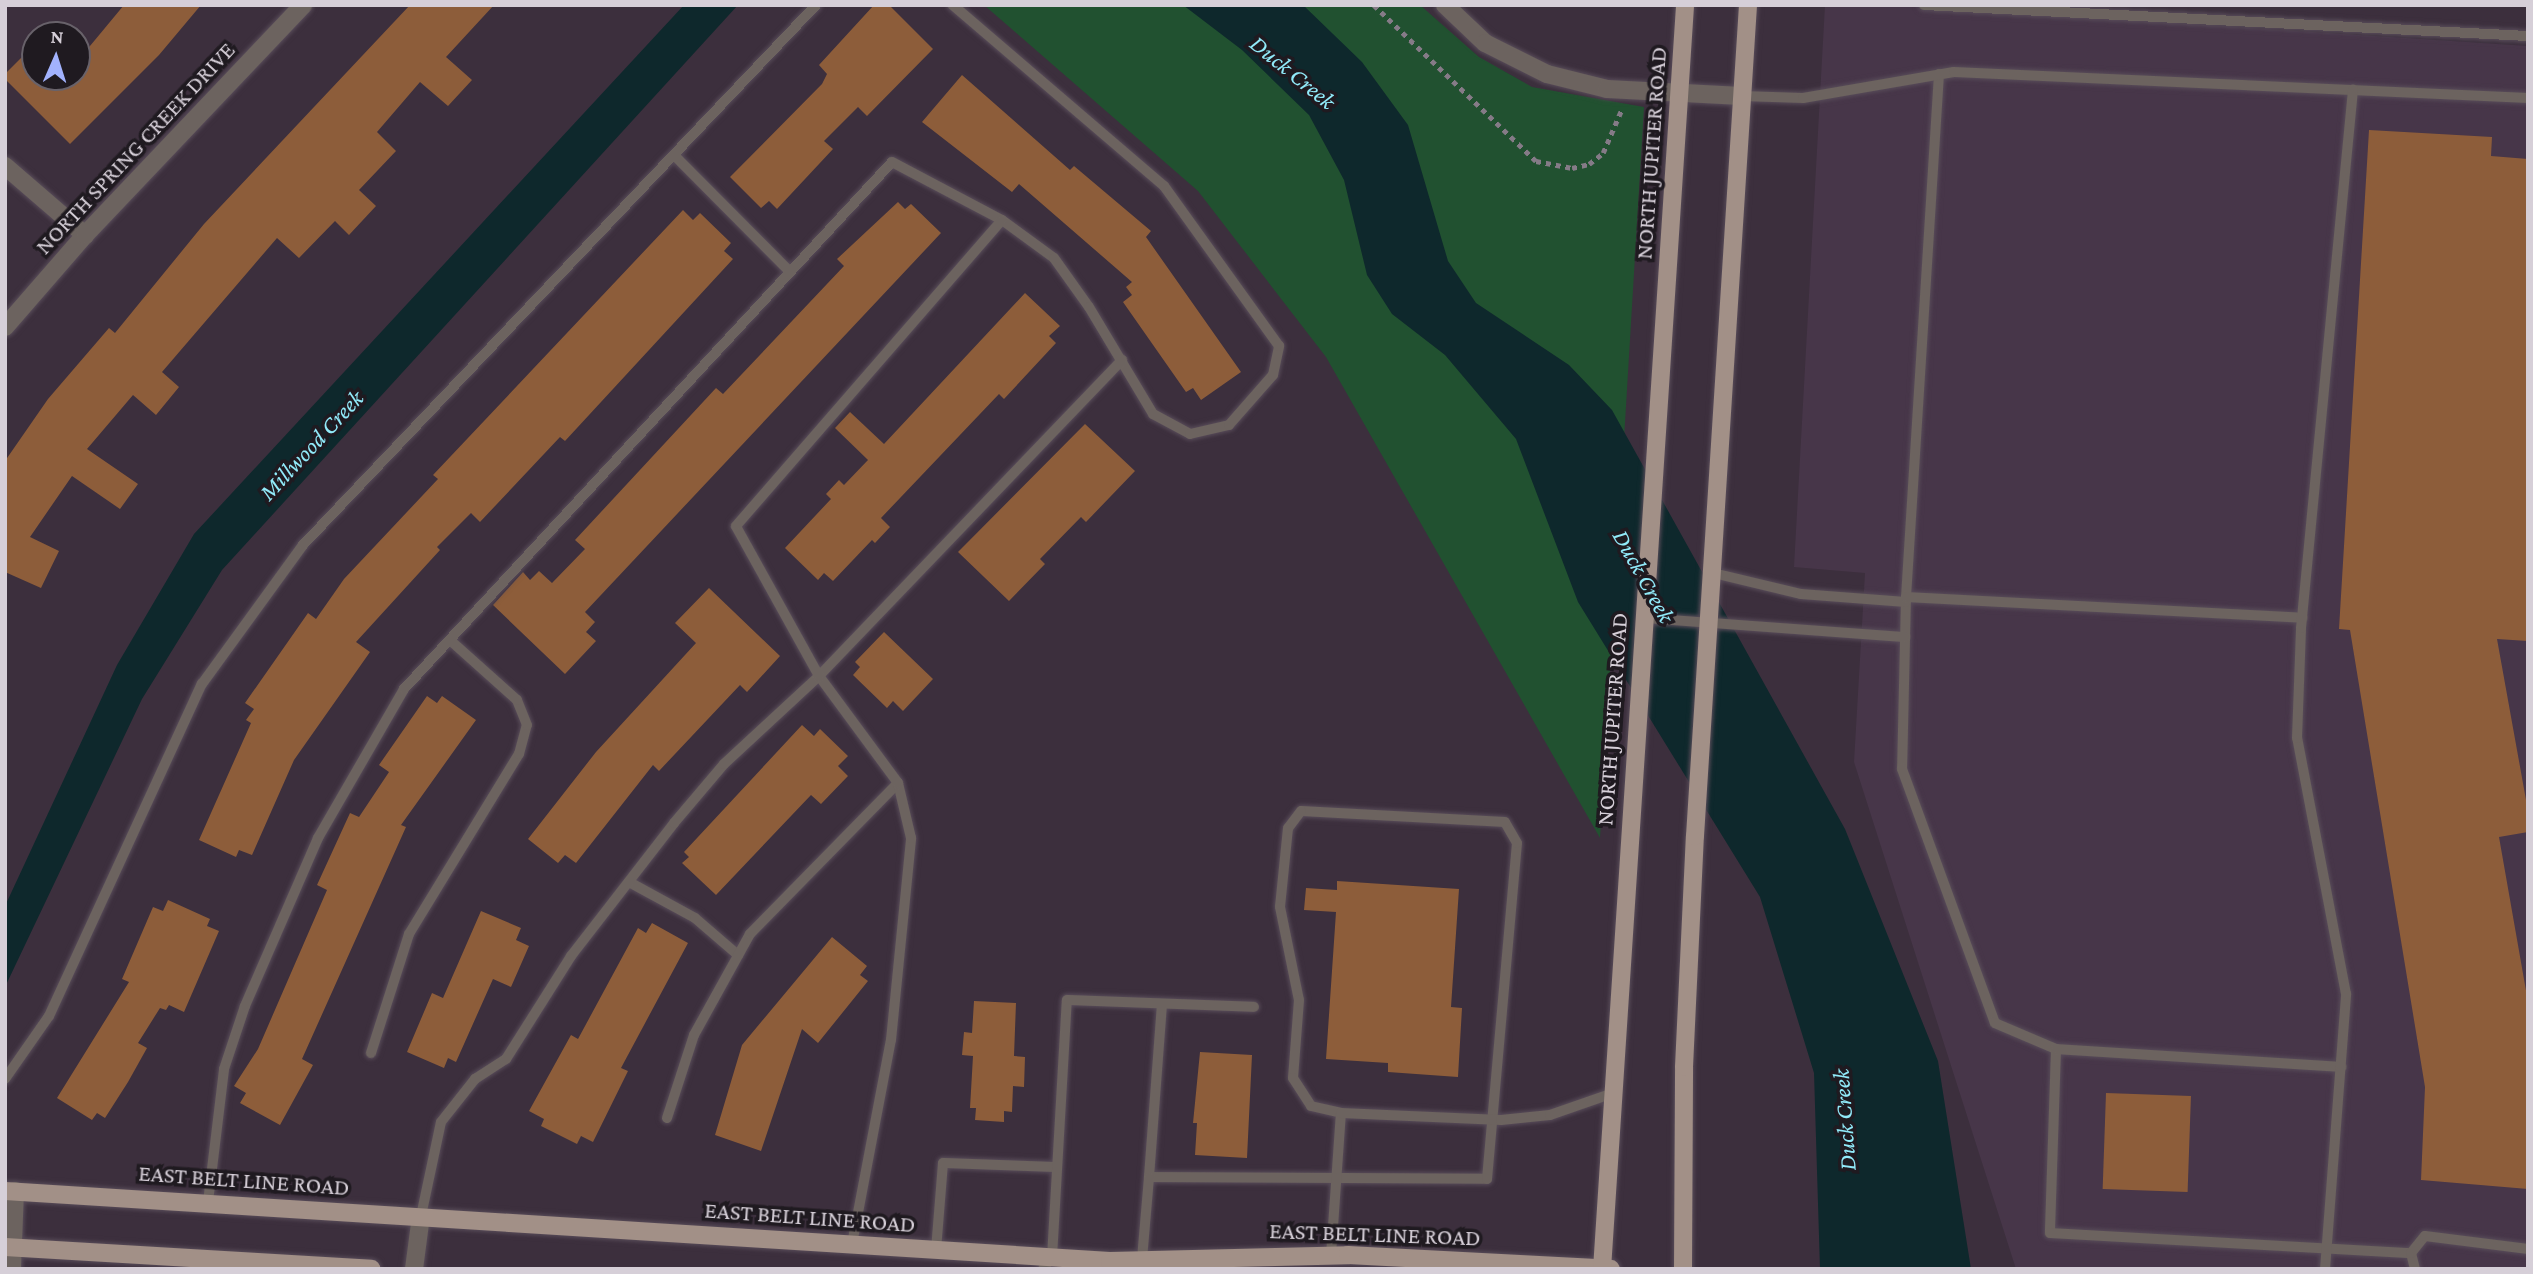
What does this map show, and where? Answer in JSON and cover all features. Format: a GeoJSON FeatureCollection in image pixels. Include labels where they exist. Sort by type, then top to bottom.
{"type":"FeatureCollection","features":[{"type":"Feature","properties":{"kind":"main road","name":"NORTH JUPITER ROAD"},"geometry":{"type":"LineString","coordinates":[[1602,1268],[1685,5]]}},
{"type":"Feature","properties":{"kind":"main road"},"geometry":{"type":"LineString","coordinates":[[1683,1269],[1685,1029],[1709,572],[1748,5]]}},
{"type":"Feature","properties":{"kind":"main road","name":"EAST BELT LINE ROAD"},"geometry":{"type":"LineString","coordinates":[[10,1191],[852,1244],[936,1250],[1048,1263],[1331,1255],[1611,1269]]}},
{"type":"Feature","properties":{"kind":"main road"},"geometry":{"type":"LineString","coordinates":[[9,1247],[198,1264],[371,1269]]}},
{"type":"Feature","properties":{"kind":"street","name":"NORTH SPRING CREEK DRIVE"},"geometry":{"type":"LineString","coordinates":[[5,327],[85,235],[303,5]]}},
{"type":"Feature","properties":{"kind":"street"},"geometry":{"type":"LineString","coordinates":[[1445,5],[1485,43],[1520,64],[1576,83],[1628,90],[1742,96]]}},
{"type":"Feature","properties":{"kind":"street"},"geometry":{"type":"LineString","coordinates":[[5,166],[85,235]]}},
{"type":"Feature","properties":{"kind":"street"},"geometry":{"type":"LineString","coordinates":[[10,1191],[9,1247],[12,1269]]}},
{"type":"Feature","properties":{"kind":"street"},"geometry":{"type":"LineString","coordinates":[[414,1269],[421,1216]]}},
{"type":"Feature","properties":{"kind":"lane"},"geometry":{"type":"LineString","coordinates":[[5,1079],[49,1016],[202,684],[303,545],[816,5]]}},
{"type":"Feature","properties":{"kind":"lane"},"geometry":{"type":"LineString","coordinates":[[208,1202],[224,1069],[245,1006],[318,838],[404,689],[892,162],[1002,220],[1054,258],[1122,360],[1153,414],[1190,434],[1229,425],[1273,375],[1279,346],[1164,186],[953,5]]}},
{"type":"Feature","properties":{"kind":"lane"},"geometry":{"type":"LineString","coordinates":[[1924,5],[2528,36]]}},
{"type":"Feature","properties":{"kind":"lane"},"geometry":{"type":"LineString","coordinates":[[1742,96],[1815,97],[1939,74],[2528,98]]}},
{"type":"Feature","properties":{"kind":"lane"},"geometry":{"type":"LineString","coordinates":[[1939,74],[1906,600],[1902,769],[1995,1023],[2056,1049],[2340,1067]]}},
{"type":"Feature","properties":{"kind":"lane"},"geometry":{"type":"LineString","coordinates":[[2325,1269],[2346,994],[2297,738],[2302,618],[2353,90]]}},
{"type":"Feature","properties":{"kind":"lane"},"geometry":{"type":"LineString","coordinates":[[674,155],[790,272]]}},
{"type":"Feature","properties":{"kind":"lane"},"geometry":{"type":"LineString","coordinates":[[852,1244],[893,1027],[911,838],[898,783],[819,676],[736,526],[1002,220]]}},
{"type":"Feature","properties":{"kind":"lane"},"geometry":{"type":"LineString","coordinates":[[421,1216],[441,1122],[475,1079],[506,1059],[571,956],[724,764],[819,676],[1122,360]]}},
{"type":"Feature","properties":{"kind":"lane"},"geometry":{"type":"LineString","coordinates":[[1709,572],[1801,594],[2302,618]]}},
{"type":"Feature","properties":{"kind":"lane"},"geometry":{"type":"LineString","coordinates":[[1644,618],[1905,638]]}},
{"type":"Feature","properties":{"kind":"lane"},"geometry":{"type":"LineString","coordinates":[[371,1053],[409,934],[519,754],[527,725],[517,700],[450,640]]}},
{"type":"Feature","properties":{"kind":"lane"},"geometry":{"type":"LineString","coordinates":[[667,1118],[694,1035],[750,934],[898,783]]}},
{"type":"Feature","properties":{"kind":"lane"},"geometry":{"type":"LineString","coordinates":[[1149,1177],[1254,1180],[1336,1175],[1487,1179],[1492,1120],[1517,843],[1506,822],[1301,811],[1288,828],[1280,907],[1299,1000],[1293,1078],[1311,1106],[1341,1113],[1492,1120],[1550,1115],[1612,1093]]}},
{"type":"Feature","properties":{"kind":"lane"},"geometry":{"type":"LineString","coordinates":[[629,882],[695,918],[738,955]]}},
{"type":"Feature","properties":{"kind":"lane"},"geometry":{"type":"LineString","coordinates":[[1048,1263],[1067,1000],[1254,1007]]}},
{"type":"Feature","properties":{"kind":"lane"},"geometry":{"type":"LineString","coordinates":[[1142,1259],[1162,1004]]}},
{"type":"Feature","properties":{"kind":"lane"},"geometry":{"type":"LineString","coordinates":[[2056,1049],[2050,1233],[2326,1246],[2411,1253]]}},
{"type":"Feature","properties":{"kind":"lane"},"geometry":{"type":"LineString","coordinates":[[1331,1255],[1341,1113]]}},
{"type":"Feature","properties":{"kind":"lane"},"geometry":{"type":"LineString","coordinates":[[936,1250],[943,1163],[1057,1167]]}},
{"type":"Feature","properties":{"kind":"lane"},"geometry":{"type":"LineString","coordinates":[[2411,1253],[2425,1237],[2528,1248]]}},
{"type":"Feature","properties":{"kind":"lane"},"geometry":{"type":"LineString","coordinates":[[2411,1253],[2415,1269]]}},
{"type":"Feature","properties":{"kind":"path"},"geometry":{"type":"LineString","coordinates":[[1374,5],[1517,148],[1552,167],[1589,164],[1603,153],[1628,90]]}},
{"type":"Feature","properties":{"kind":"shaded area"},"geometry":{"type":"Polygon","coordinates":[[[1825,5],[1898,5],[2528,46],[2528,1269],[2016,1269],[1854,762],[1865,573],[1794,567],[1825,5]]]}},
{"type":"Feature","properties":{"kind":"green space"},"geometry":{"type":"Polygon","coordinates":[[[984,5],[1420,5],[1479,57],[1532,87],[1644,107],[1600,838],[1326,357],[1198,191],[984,5]]]}},
{"type":"Feature","properties":{"kind":"water","name":"Millwood Creek"},"geometry":{"type":"Polygon","coordinates":[[[684,5],[738,5],[222,570],[142,699],[5,987],[5,906],[117,665],[194,534],[684,5]]]}},
{"type":"Feature","properties":{"kind":"water","name":"Duck Creek"},"geometry":{"type":"Polygon","coordinates":[[[1183,5],[1303,5],[1362,62],[1408,125],[1448,261],[1476,303],[1569,365],[1612,410],[1845,829],[1938,1061],[1971,1269],[1820,1269],[1814,1073],[1760,897],[1578,602],[1516,439],[1445,355],[1392,314],[1367,275],[1344,180],[1309,115],[1242,50],[1183,5]]]}},
{"type":"Feature","properties":{"kind":"building"},"geometry":{"type":"Polygon","coordinates":[[[124,5],[201,5],[159,55],[70,144],[5,79],[5,74],[21,58],[21,91],[91,91],[91,45],[124,5]]]}},
{"type":"Feature","properties":{"kind":"building"},"geometry":{"type":"Polygon","coordinates":[[[410,5],[494,5],[446,57],[472,80],[448,106],[420,82],[377,132],[396,151],[359,190],[376,206],[349,235],[335,221],[299,258],[277,238],[162,372],[179,387],[156,415],[133,395],[87,449],[138,484],[120,509],[72,476],[30,537],[59,551],[41,588],[5,572],[5,461],[48,399],[109,328],[115,333],[204,224],[410,5]]]}},
{"type":"Feature","properties":{"kind":"building"},"geometry":{"type":"Polygon","coordinates":[[[874,5],[889,5],[933,49],[867,116],[858,107],[824,141],[833,149],[777,209],[769,201],[761,208],[730,177],[822,84],[827,74],[819,65],[874,5]]]}},
{"type":"Feature","properties":{"kind":"building"},"geometry":{"type":"Polygon","coordinates":[[[962,75],[1070,170],[1074,166],[1151,231],[1146,237],[1241,372],[1201,400],[1193,388],[1186,392],[1123,302],[1132,295],[1126,287],[1132,282],[1019,184],[1012,192],[922,122],[962,75]]]}},
{"type":"Feature","properties":{"kind":"building"},"geometry":{"type":"Polygon","coordinates":[[[2369,130],[2492,137],[2491,156],[2528,159],[2528,641],[2497,639],[2528,811],[2528,832],[2499,837],[2528,1002],[2528,1189],[2421,1180],[2425,1087],[2350,630],[2339,629],[2369,130]]]}},
{"type":"Feature","properties":{"kind":"building"},"geometry":{"type":"Polygon","coordinates":[[[898,202],[905,209],[911,204],[941,233],[585,612],[595,622],[586,632],[596,641],[565,674],[493,605],[523,572],[530,580],[539,571],[552,583],[585,549],[575,540],[716,388],[723,394],[844,266],[837,259],[898,202]]]}},
{"type":"Feature","properties":{"kind":"building"},"geometry":{"type":"Polygon","coordinates":[[[683,210],[693,220],[700,213],[731,243],[724,251],[733,259],[565,441],[560,437],[480,522],[471,513],[437,547],[440,550],[356,642],[370,652],[294,760],[252,855],[239,850],[236,857],[199,840],[251,723],[246,720],[254,709],[245,703],[308,613],[316,619],[344,579],[438,479],[433,475],[683,210]]]}},
{"type":"Feature","properties":{"kind":"building"},"geometry":{"type":"Polygon","coordinates":[[[1025,293],[1060,326],[1049,336],[1056,343],[1004,399],[999,394],[881,518],[890,527],[875,543],[872,540],[833,581],[824,573],[818,580],[785,548],[831,499],[826,494],[839,480],[844,485],[868,460],[835,428],[850,412],[884,444],[1025,293]]]}},
{"type":"Feature","properties":{"kind":"building"},"geometry":{"type":"Polygon","coordinates":[[[1085,424],[1135,471],[1086,522],[1081,517],[1040,559],[1045,564],[1009,601],[958,552],[1085,424]]]}},
{"type":"Feature","properties":{"kind":"building"},"geometry":{"type":"Polygon","coordinates":[[[709,588],[780,656],[747,692],[740,685],[659,771],[653,765],[576,863],[565,855],[558,863],[528,839],[596,752],[696,643],[675,623],[709,588]]]}},
{"type":"Feature","properties":{"kind":"building"},"geometry":{"type":"Polygon","coordinates":[[[884,632],[933,679],[903,711],[893,701],[887,708],[853,675],[860,667],[855,662],[884,632]]]}},
{"type":"Feature","properties":{"kind":"building"},"geometry":{"type":"Polygon","coordinates":[[[427,696],[437,703],[442,696],[476,720],[401,825],[406,827],[302,1059],[313,1065],[280,1125],[240,1103],[246,1093],[234,1086],[258,1049],[327,890],[317,885],[350,813],[359,817],[389,772],[379,765],[427,696]]]}},
{"type":"Feature","properties":{"kind":"building"},"geometry":{"type":"Polygon","coordinates":[[[802,725],[814,736],[820,729],[848,756],[838,766],[848,776],[821,804],[811,795],[716,895],[682,863],[689,857],[684,852],[802,725]]]}},
{"type":"Feature","properties":{"kind":"building"},"geometry":{"type":"Polygon","coordinates":[[[1337,881],[1459,889],[1451,1007],[1462,1008],[1458,1077],[1388,1072],[1388,1063],[1326,1059],[1336,912],[1304,910],[1306,888],[1337,890],[1337,881]]]}},
{"type":"Feature","properties":{"kind":"building"},"geometry":{"type":"Polygon","coordinates":[[[168,900],[210,919],[207,926],[219,931],[184,1012],[169,1005],[166,1010],[160,1008],[138,1043],[147,1048],[128,1082],[105,1118],[97,1113],[92,1120],[57,1098],[129,982],[122,979],[153,907],[163,911],[168,900]]]}},
{"type":"Feature","properties":{"kind":"building"},"geometry":{"type":"Polygon","coordinates":[[[481,911],[521,928],[516,940],[529,946],[511,987],[493,979],[456,1062],[448,1058],[444,1068],[407,1052],[432,993],[443,998],[481,911]]]}},
{"type":"Feature","properties":{"kind":"building"},"geometry":{"type":"Polygon","coordinates":[[[652,923],[688,943],[621,1068],[628,1071],[593,1142],[581,1136],[577,1144],[541,1126],[544,1119],[529,1111],[571,1035],[578,1039],[638,928],[646,933],[652,923]]]}},
{"type":"Feature","properties":{"kind":"building"},"geometry":{"type":"Polygon","coordinates":[[[832,937],[867,966],[860,975],[868,981],[818,1043],[802,1029],[761,1151],[715,1135],[742,1045],[832,937]]]}},
{"type":"Feature","properties":{"kind":"building"},"geometry":{"type":"Polygon","coordinates":[[[974,1001],[1016,1003],[1014,1056],[1025,1057],[1024,1087],[1013,1086],[1012,1112],[1004,1111],[1004,1122],[975,1120],[976,1108],[970,1108],[973,1056],[962,1055],[964,1032],[972,1033],[974,1001]]]}},
{"type":"Feature","properties":{"kind":"building"},"geometry":{"type":"Polygon","coordinates":[[[1200,1052],[1252,1055],[1247,1158],[1195,1155],[1197,1123],[1193,1123],[1200,1052]]]}},
{"type":"Feature","properties":{"kind":"building"},"geometry":{"type":"Polygon","coordinates":[[[2106,1093],[2191,1096],[2188,1192],[2103,1189],[2106,1093]]]}}]}
